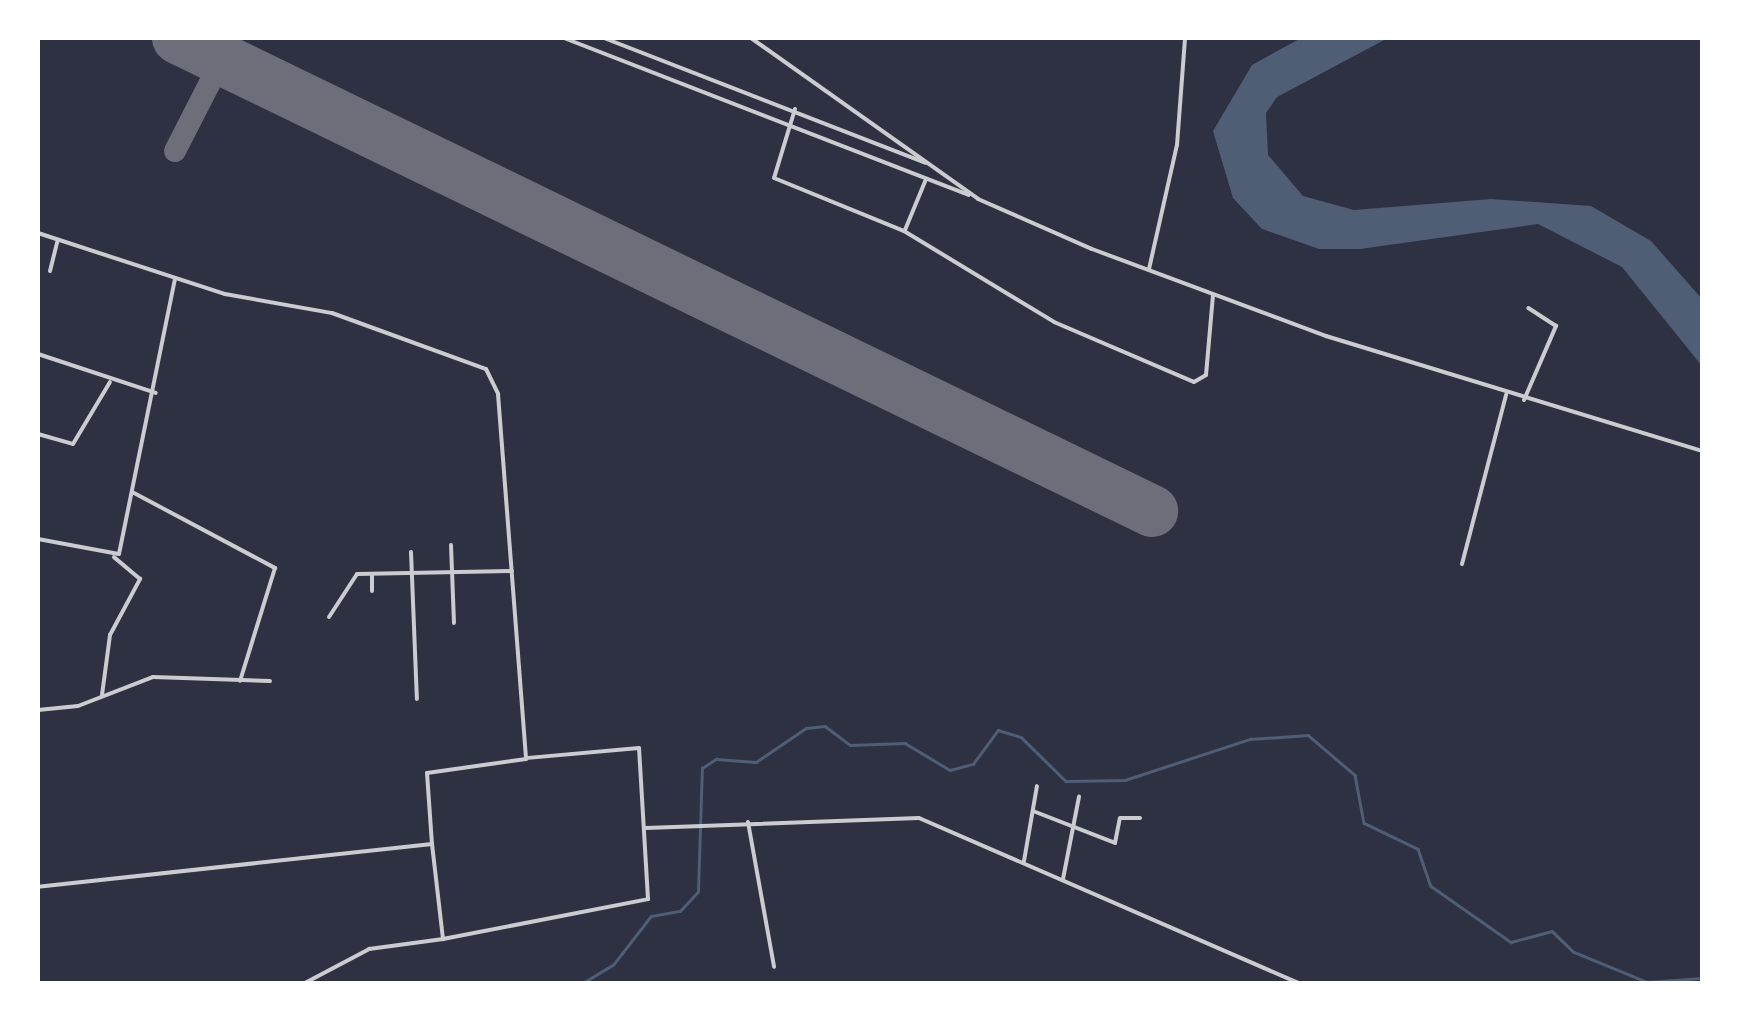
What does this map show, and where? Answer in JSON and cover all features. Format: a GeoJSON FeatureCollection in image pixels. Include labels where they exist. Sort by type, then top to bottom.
{"type":"FeatureCollection","features":[{"type":"Feature","properties":{"kind":"street"},"geometry":{"type":"LineString","coordinates":[[564,38],[789,122],[1213,295],[1524,400],[1702,451]]}},
{"type":"Feature","properties":{"kind":"street"},"geometry":{"type":"LineString","coordinates":[[604,38],[795,109],[930,165]]}},
{"type":"Feature","properties":{"kind":"street"},"geometry":{"type":"LineString","coordinates":[[750,38],[978,199]]}},
{"type":"Feature","properties":{"kind":"street"},"geometry":{"type":"LineString","coordinates":[[1150,269],[1177,145],[1185,38]]}},
{"type":"Feature","properties":{"kind":"street"},"geometry":{"type":"LineString","coordinates":[[684,82],[688,70]]}},
{"type":"Feature","properties":{"kind":"street"},"geometry":{"type":"LineString","coordinates":[[795,109],[774,178],[904,231],[1054,322],[1194,382],[1206,375],[1213,295]]}},
{"type":"Feature","properties":{"kind":"street"},"geometry":{"type":"LineString","coordinates":[[904,231],[926,179]]}},
{"type":"Feature","properties":{"kind":"street"},"geometry":{"type":"LineString","coordinates":[[38,233],[175,279],[304,305],[486,368],[498,394],[526,759]]}},
{"type":"Feature","properties":{"kind":"street"},"geometry":{"type":"LineString","coordinates":[[50,271],[58,242]]}},
{"type":"Feature","properties":{"kind":"street"},"geometry":{"type":"LineString","coordinates":[[114,557],[134,493],[156,393],[175,279]]}},
{"type":"Feature","properties":{"kind":"street"},"geometry":{"type":"LineString","coordinates":[[1524,400],[1556,326],[1528,308]]}},
{"type":"Feature","properties":{"kind":"street"},"geometry":{"type":"LineString","coordinates":[[38,354],[110,382],[156,393]]}},
{"type":"Feature","properties":{"kind":"street"},"geometry":{"type":"LineString","coordinates":[[38,434],[74,444],[110,382]]}},
{"type":"Feature","properties":{"kind":"street"},"geometry":{"type":"LineString","coordinates":[[1462,564],[1507,394]]}},
{"type":"Feature","properties":{"kind":"street"},"geometry":{"type":"LineString","coordinates":[[134,493],[275,568],[240,681]]}},
{"type":"Feature","properties":{"kind":"street"},"geometry":{"type":"LineString","coordinates":[[38,539],[114,557],[140,579],[110,635],[102,695]]}},
{"type":"Feature","properties":{"kind":"street"},"geometry":{"type":"LineString","coordinates":[[451,545],[454,624]]}},
{"type":"Feature","properties":{"kind":"street"},"geometry":{"type":"LineString","coordinates":[[411,552],[417,700]]}},
{"type":"Feature","properties":{"kind":"street"},"geometry":{"type":"LineString","coordinates":[[329,617],[352,577],[512,571]]}},
{"type":"Feature","properties":{"kind":"street"},"geometry":{"type":"LineString","coordinates":[[372,574],[372,591]]}},
{"type":"Feature","properties":{"kind":"street"},"geometry":{"type":"LineString","coordinates":[[38,710],[102,695],[154,677],[270,682]]}},
{"type":"Feature","properties":{"kind":"street"},"geometry":{"type":"LineString","coordinates":[[303,984],[369,950],[443,939],[648,899],[646,828],[634,743],[427,773],[443,939]]}},
{"type":"Feature","properties":{"kind":"street"},"geometry":{"type":"LineString","coordinates":[[1024,862],[1037,786]]}},
{"type":"Feature","properties":{"kind":"street"},"geometry":{"type":"LineString","coordinates":[[1063,879],[1078,797]]}},
{"type":"Feature","properties":{"kind":"street"},"geometry":{"type":"LineString","coordinates":[[1033,812],[1115,843],[1120,818],[1140,818]]}},
{"type":"Feature","properties":{"kind":"street"},"geometry":{"type":"LineString","coordinates":[[646,828],[890,813],[1024,862],[1300,984]]}},
{"type":"Feature","properties":{"kind":"street"},"geometry":{"type":"LineString","coordinates":[[748,822],[774,967]]}},
{"type":"Feature","properties":{"kind":"street"},"geometry":{"type":"LineString","coordinates":[[38,887],[432,844]]}},
{"type":"Feature","properties":{"kind":"water"},"geometry":{"type":"Polygon","coordinates":[[[1301,38],[1388,38],[1277,97],[1266,113],[1268,155],[1303,196],[1354,210],[1491,199],[1591,206],[1651,241],[1702,299],[1702,366],[1622,267],[1538,224],[1360,249],[1319,249],[1262,229],[1233,198],[1213,131],[1252,65],[1301,38]]]}},
{"type":"Feature","properties":{"kind":"waterway"},"geometry":{"type":"LineString","coordinates":[[581,984],[613,965],[651,916],[680,911],[698,892],[702,768],[716,759],[756,762],[806,728],[825,726],[850,745],[905,743],[950,770],[973,764],[998,730],[1021,737],[1066,781],[1125,780],[1250,739],[1308,735],[1355,775],[1364,823],[1418,849],[1431,886],[1511,942],[1552,931],[1574,952],[1647,982],[1702,978]]}},
{"type":"Feature","properties":{"kind":"taxiway"},"geometry":{"type":"LineString","coordinates":[[175,151],[222,59]]}},
{"type":"Feature","properties":{"kind":"runway"},"geometry":{"type":"LineString","coordinates":[[178,38],[1152,511]]}}]}
